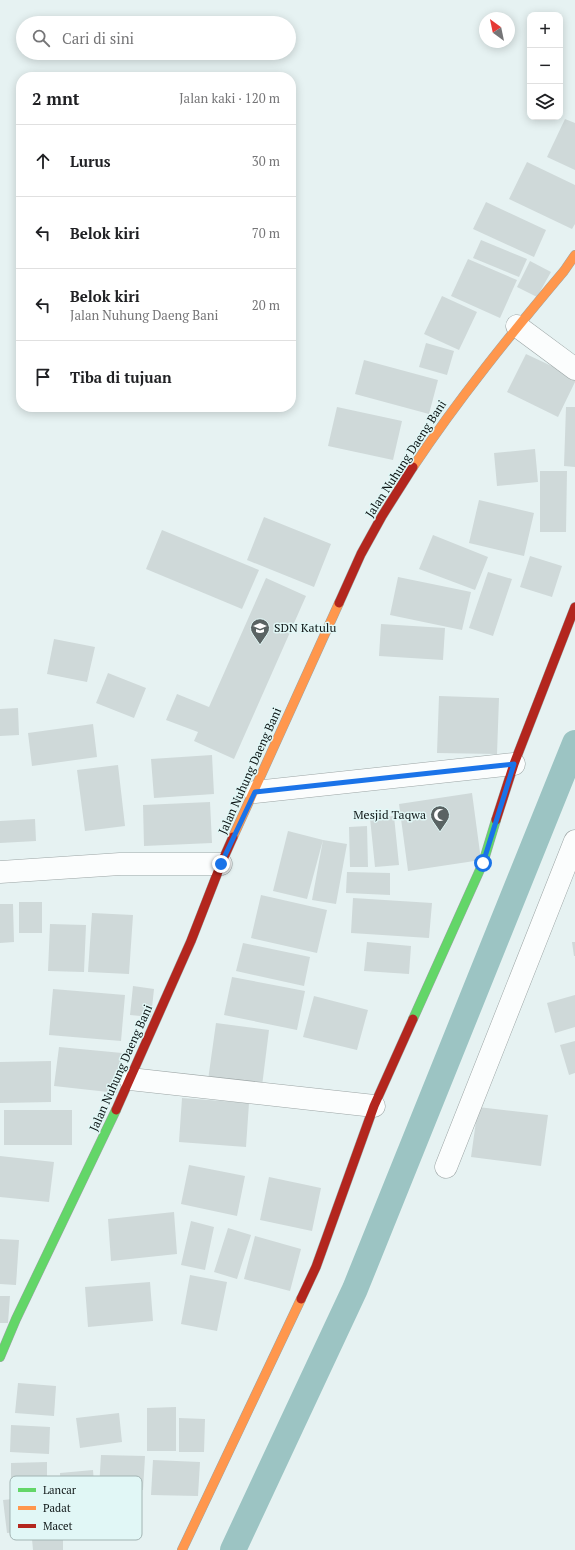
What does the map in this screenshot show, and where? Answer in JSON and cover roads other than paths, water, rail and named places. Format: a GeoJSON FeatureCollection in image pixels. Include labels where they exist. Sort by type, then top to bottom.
{"type":"FeatureCollection","features":[{"type":"Feature","properties":{"kind":"street","name":"Jalan Nuhung Daeng Bani"},"geometry":{"type":"LineString","coordinates":[[0,1356],[16,1319],[130,1079],[191,941],[221,864],[255,792],[344,592],[380,518],[439,428],[482,369],[564,271],[575,255]]}},
{"type":"Feature","properties":{"kind":"street"},"geometry":{"type":"LineString","coordinates":[[517,326],[575,369]]}},
{"type":"Feature","properties":{"kind":"street"},"geometry":{"type":"LineString","coordinates":[[182,1550],[316,1267],[374,1106],[483,863],[514,764],[575,607]]}},
{"type":"Feature","properties":{"kind":"street"},"geometry":{"type":"LineString","coordinates":[[255,792],[514,764]]}},
{"type":"Feature","properties":{"kind":"street"},"geometry":{"type":"LineString","coordinates":[[446,1167],[568,878],[575,842]]}},
{"type":"Feature","properties":{"kind":"street"},"geometry":{"type":"LineString","coordinates":[[0,872],[120,864],[221,864]]}},
{"type":"Feature","properties":{"kind":"street"},"geometry":{"type":"LineString","coordinates":[[130,1079],[374,1106]]}},
{"type":"Feature","properties":{"kind":"waterway"},"geometry":{"type":"LineString","coordinates":[[233,1550],[355,1289],[575,743]]}},
{"type":"Feature","properties":{"kind":"place","name":"SDN Katulu"},"geometry":{"type":"Point","coordinates":[260,645]}},
{"type":"Feature","properties":{"kind":"place","name":"Mesjid Taqwa"},"geometry":{"type":"Point","coordinates":[440,832]}}]}
